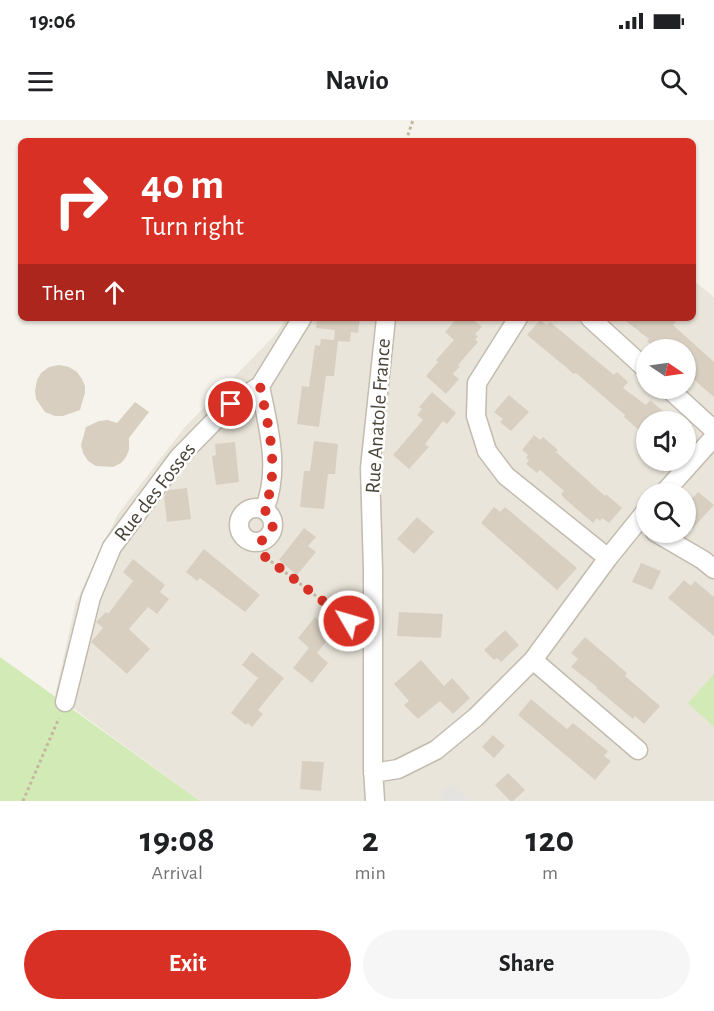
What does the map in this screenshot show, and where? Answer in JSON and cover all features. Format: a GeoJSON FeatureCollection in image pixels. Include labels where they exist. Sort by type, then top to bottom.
{"type":"FeatureCollection","features":[{"type":"Feature","properties":{"kind":"street","name":"Rue des Fosses"},"geometry":{"type":"LineString","coordinates":[[65,702],[91,597],[112,547],[179,457],[231,404],[260,386],[300,321]]}},
{"type":"Feature","properties":{"kind":"street","name":"Rue Anatole France"},"geometry":{"type":"LineString","coordinates":[[375,801],[370,468],[386,321]]}},
{"type":"Feature","properties":{"kind":"street"},"geometry":{"type":"LineString","coordinates":[[516,321],[477,383],[476,416],[487,451],[506,476],[608,558]]}},
{"type":"Feature","properties":{"kind":"street"},"geometry":{"type":"LineString","coordinates":[[593,321],[636,360]]}},
{"type":"Feature","properties":{"kind":"street"},"geometry":{"type":"LineString","coordinates":[[260,386],[273,451],[271,494],[264,510]]}},
{"type":"Feature","properties":{"kind":"street"},"geometry":{"type":"LineString","coordinates":[[680,399],[714,430]]}},
{"type":"Feature","properties":{"kind":"street"},"geometry":{"type":"LineString","coordinates":[[673,483],[714,437]]}},
{"type":"Feature","properties":{"kind":"street"},"geometry":{"type":"LineString","coordinates":[[259,508],[272,518],[273,529],[261,541],[250,541],[242,533],[239,523],[248,510],[259,508]]}},
{"type":"Feature","properties":{"kind":"street"},"geometry":{"type":"LineString","coordinates":[[373,773],[398,769],[436,750],[476,717],[533,660],[608,558],[636,528]]}},
{"type":"Feature","properties":{"kind":"street"},"geometry":{"type":"LineString","coordinates":[[674,543],[714,568]]}},
{"type":"Feature","properties":{"kind":"street"},"geometry":{"type":"LineString","coordinates":[[533,660],[638,750]]}},
{"type":"Feature","properties":{"kind":"path"},"geometry":{"type":"LineString","coordinates":[[407,138],[413,120]]}},
{"type":"Feature","properties":{"kind":"path"},"geometry":{"type":"LineString","coordinates":[[261,541],[264,556],[349,621]]}},
{"type":"Feature","properties":{"kind":"path"},"geometry":{"type":"LineString","coordinates":[[22,801],[65,702]]}},
{"type":"Feature","properties":{"kind":"shaded area"},"geometry":{"type":"Polygon","coordinates":[[[696,282],[714,297],[714,801],[200,801],[55,695],[76,602],[118,514],[184,428],[276,334],[284,321],[696,321],[696,282]]]}},
{"type":"Feature","properties":{"kind":"shaded area"},"geometry":{"type":"Polygon","coordinates":[[[452,783],[469,801],[444,801],[439,795],[452,783]]]}},
{"type":"Feature","properties":{"kind":"green space"},"geometry":{"type":"Polygon","coordinates":[[[0,657],[200,801],[0,801],[0,657]]]}},
{"type":"Feature","properties":{"kind":"green space"},"geometry":{"type":"Polygon","coordinates":[[[714,674],[714,727],[688,703],[714,674]]]}},
{"type":"Feature","properties":{"kind":"building"},"geometry":{"type":"Polygon","coordinates":[[[317,321],[360,321],[358,333],[351,332],[350,342],[338,341],[334,376],[326,376],[319,427],[297,424],[302,386],[309,387],[315,345],[320,346],[321,339],[334,340],[335,330],[316,328],[317,321]]]}},
{"type":"Feature","properties":{"kind":"building"},"geometry":{"type":"Polygon","coordinates":[[[454,321],[475,321],[482,327],[475,334],[478,342],[453,374],[459,379],[446,394],[426,376],[438,362],[436,360],[454,340],[445,332],[454,321]]]}},
{"type":"Feature","properties":{"kind":"building"},"geometry":{"type":"Polygon","coordinates":[[[539,321],[547,325],[550,322],[614,375],[617,372],[628,382],[623,388],[636,399],[646,405],[650,400],[663,411],[636,411],[636,428],[624,417],[625,415],[576,373],[574,374],[527,335],[539,321]]]}},
{"type":"Feature","properties":{"kind":"building"},"geometry":{"type":"Polygon","coordinates":[[[626,321],[676,321],[673,325],[689,339],[649,339],[626,321]]]}},
{"type":"Feature","properties":{"kind":"building"},"geometry":{"type":"Polygon","coordinates":[[[696,346],[714,362],[714,397],[696,382],[696,346]]]}},
{"type":"Feature","properties":{"kind":"building"},"geometry":{"type":"Polygon","coordinates":[[[59,365],[77,372],[85,386],[85,393],[80,410],[63,416],[55,416],[45,412],[36,399],[35,391],[41,373],[49,367],[59,365]]]}},
{"type":"Feature","properties":{"kind":"building"},"geometry":{"type":"Polygon","coordinates":[[[432,392],[456,413],[447,424],[443,421],[425,444],[429,447],[409,469],[393,455],[423,420],[417,415],[422,409],[419,407],[432,392]]]}},
{"type":"Feature","properties":{"kind":"building"},"geometry":{"type":"Polygon","coordinates":[[[509,395],[529,412],[511,431],[500,422],[503,419],[494,412],[509,395]]]}},
{"type":"Feature","properties":{"kind":"building"},"geometry":{"type":"Polygon","coordinates":[[[135,402],[149,412],[129,438],[129,450],[126,457],[113,467],[96,466],[88,461],[81,445],[86,427],[99,421],[108,420],[117,423],[135,402]]]}},
{"type":"Feature","properties":{"kind":"building"},"geometry":{"type":"Polygon","coordinates":[[[534,435],[540,440],[543,437],[558,450],[556,452],[605,496],[606,494],[622,508],[609,523],[602,518],[600,521],[597,518],[593,523],[565,499],[561,494],[564,491],[540,470],[537,473],[526,464],[529,460],[526,458],[528,455],[522,450],[534,435]]]}},
{"type":"Feature","properties":{"kind":"building"},"geometry":{"type":"Polygon","coordinates":[[[314,441],[338,444],[335,474],[328,474],[324,509],[300,507],[304,471],[310,471],[314,441]]]}},
{"type":"Feature","properties":{"kind":"building"},"geometry":{"type":"Polygon","coordinates":[[[235,442],[239,482],[216,485],[212,456],[216,455],[215,444],[235,442]]]}},
{"type":"Feature","properties":{"kind":"building"},"geometry":{"type":"Polygon","coordinates":[[[187,488],[191,519],[167,522],[164,497],[168,490],[187,488]]]}},
{"type":"Feature","properties":{"kind":"building"},"geometry":{"type":"Polygon","coordinates":[[[698,492],[714,505],[696,525],[696,494],[698,492]]]}},
{"type":"Feature","properties":{"kind":"building"},"geometry":{"type":"Polygon","coordinates":[[[494,507],[500,512],[505,507],[577,568],[557,590],[481,523],[494,507]]]}},
{"type":"Feature","properties":{"kind":"building"},"geometry":{"type":"Polygon","coordinates":[[[417,517],[434,532],[414,554],[397,539],[417,517]]]}},
{"type":"Feature","properties":{"kind":"building"},"geometry":{"type":"Polygon","coordinates":[[[304,528],[316,537],[308,546],[316,552],[297,575],[279,560],[304,528]]]}},
{"type":"Feature","properties":{"kind":"building"},"geometry":{"type":"Polygon","coordinates":[[[204,549],[260,595],[245,612],[200,578],[197,581],[186,572],[204,549]]]}},
{"type":"Feature","properties":{"kind":"building"},"geometry":{"type":"Polygon","coordinates":[[[133,559],[165,585],[160,592],[169,599],[157,614],[148,607],[129,629],[150,649],[127,674],[91,642],[103,628],[96,622],[106,612],[108,614],[133,581],[123,572],[133,559]]]}},
{"type":"Feature","properties":{"kind":"building"},"geometry":{"type":"Polygon","coordinates":[[[641,563],[661,571],[652,590],[632,582],[641,563]]]}},
{"type":"Feature","properties":{"kind":"building"},"geometry":{"type":"Polygon","coordinates":[[[684,580],[691,586],[695,581],[714,597],[714,636],[668,598],[684,580]]]}},
{"type":"Feature","properties":{"kind":"building"},"geometry":{"type":"Polygon","coordinates":[[[399,612],[443,614],[441,638],[397,636],[399,612]]]}},
{"type":"Feature","properties":{"kind":"building"},"geometry":{"type":"Polygon","coordinates":[[[315,617],[334,632],[317,653],[328,663],[312,683],[293,668],[309,648],[298,638],[315,617]]]}},
{"type":"Feature","properties":{"kind":"building"},"geometry":{"type":"Polygon","coordinates":[[[505,630],[519,645],[501,662],[497,658],[494,660],[484,650],[505,630]]]}},
{"type":"Feature","properties":{"kind":"building"},"geometry":{"type":"Polygon","coordinates":[[[585,637],[627,673],[625,676],[660,706],[644,724],[635,716],[633,719],[571,667],[578,659],[571,653],[585,637]]]}},
{"type":"Feature","properties":{"kind":"building"},"geometry":{"type":"Polygon","coordinates":[[[252,652],[284,678],[258,710],[263,714],[252,727],[231,713],[258,678],[242,665],[252,652]]]}},
{"type":"Feature","properties":{"kind":"building"},"geometry":{"type":"Polygon","coordinates":[[[421,660],[444,686],[452,678],[470,698],[453,714],[440,701],[418,719],[404,705],[409,701],[394,684],[421,660]]]}},
{"type":"Feature","properties":{"kind":"building"},"geometry":{"type":"Polygon","coordinates":[[[531,699],[567,729],[573,723],[608,751],[604,756],[611,761],[595,780],[518,715],[531,699]]]}},
{"type":"Feature","properties":{"kind":"building"},"geometry":{"type":"Polygon","coordinates":[[[493,735],[505,746],[494,758],[482,747],[493,735]]]}},
{"type":"Feature","properties":{"kind":"building"},"geometry":{"type":"Polygon","coordinates":[[[302,761],[324,762],[321,791],[300,789],[302,761]]]}},
{"type":"Feature","properties":{"kind":"building"},"geometry":{"type":"Polygon","coordinates":[[[508,773],[525,790],[513,801],[510,801],[495,785],[508,773]]]}},
{"type":"Feature","properties":{"kind":"route"},"geometry":{"type":"LineString","coordinates":[[231,404],[260,386],[273,451],[271,494],[264,510],[272,518],[273,529],[261,541],[264,556],[349,621]]}}]}
